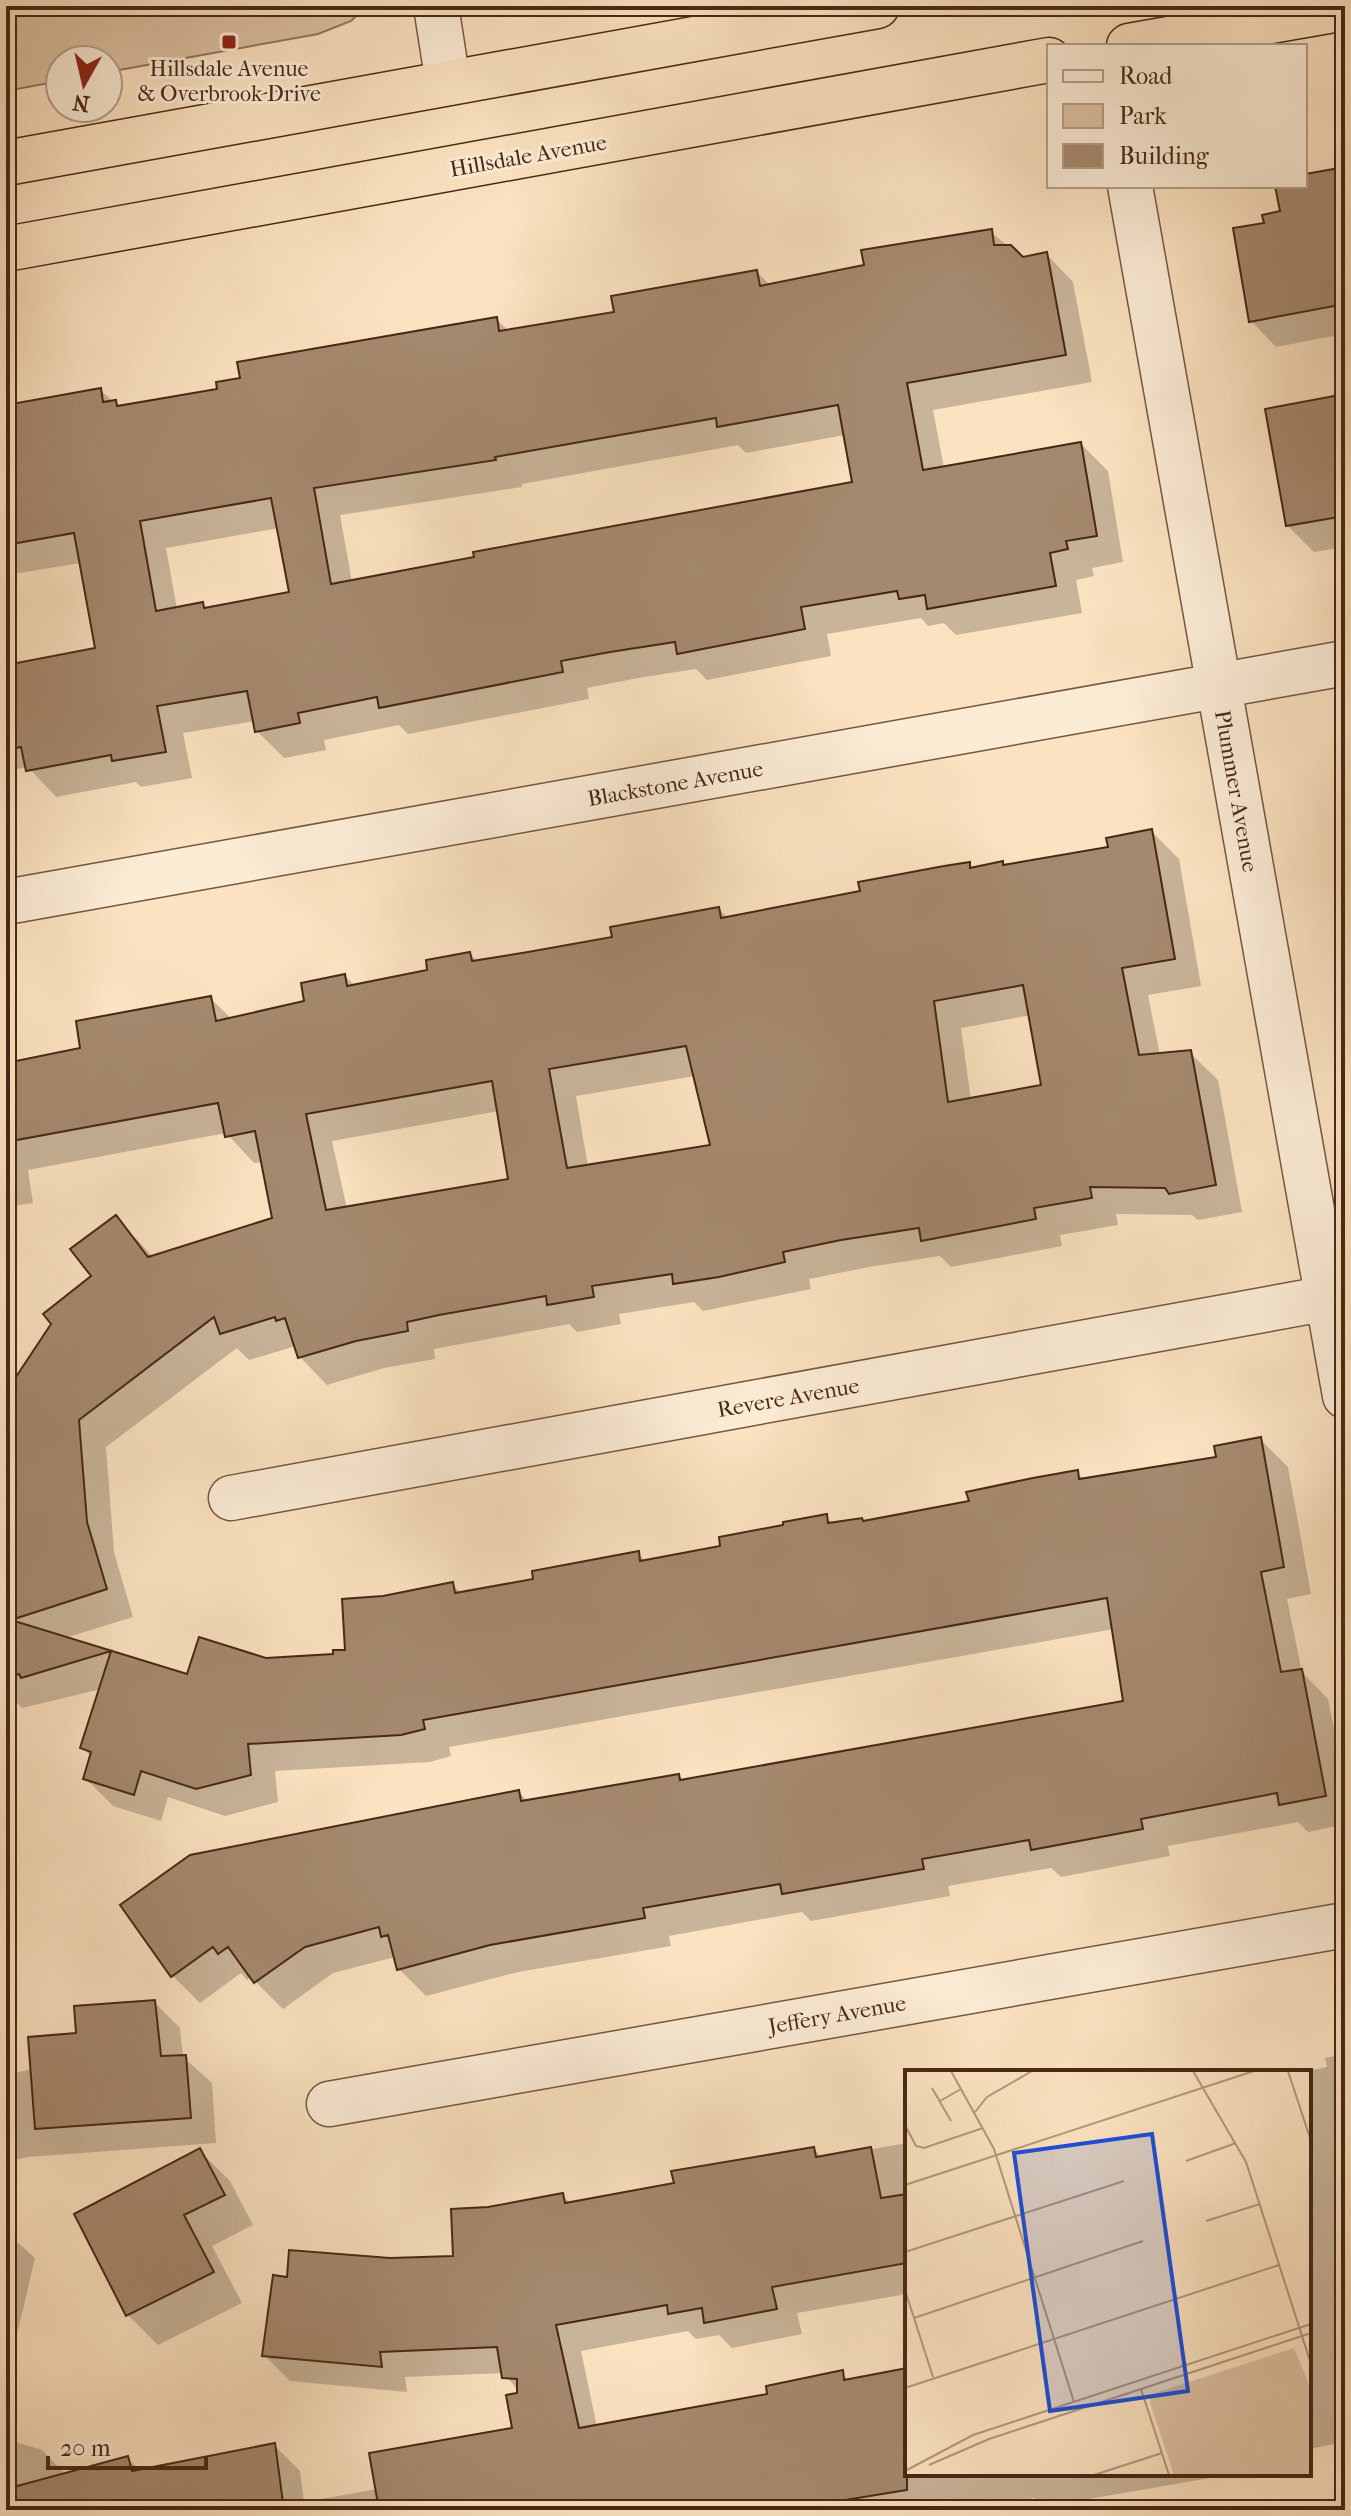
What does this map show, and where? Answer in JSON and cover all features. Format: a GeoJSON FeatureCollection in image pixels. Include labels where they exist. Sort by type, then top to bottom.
{"type":"FeatureCollection","features":[{"type":"Feature","properties":{"kind":"highway"},"geometry":{"type":"LineString","coordinates":[[6,163],[877,6]]}},
{"type":"Feature","properties":{"kind":"highway"},"geometry":{"type":"LineString","coordinates":[[1140,44],[1345,8]]}},
{"type":"Feature","properties":{"kind":"highway","name":"Hillsdale Avenue"},"geometry":{"type":"LineString","coordinates":[[6,249],[1047,60]]}},
{"type":"Feature","properties":{"kind":"street"},"geometry":{"type":"LineString","coordinates":[[436,6],[448,83]]}},
{"type":"Feature","properties":{"kind":"street","name":"Plummer Avenue"},"geometry":{"type":"LineString","coordinates":[[1130,188],[1218,686],[1336,1296],[1345,1396]]}},
{"type":"Feature","properties":{"kind":"street","name":"Blackstone Avenue"},"geometry":{"type":"LineString","coordinates":[[6,902],[1345,663]]}},
{"type":"Feature","properties":{"kind":"street","name":"Revere Avenue"},"geometry":{"type":"LineString","coordinates":[[231,1498],[1336,1296]]}},
{"type":"Feature","properties":{"kind":"street","name":"Jeffery Avenue"},"geometry":{"type":"LineString","coordinates":[[329,2104],[1345,1925]]}},
{"type":"Feature","properties":{"kind":"green space"},"geometry":{"type":"Polygon","coordinates":[[[6,6],[367,6],[351,21],[318,34],[124,69],[124,44],[44,44],[44,84],[6,91],[6,6]]]}},
{"type":"Feature","properties":{"kind":"building"},"geometry":{"type":"Polygon","coordinates":[[[1345,167],[1345,304],[1249,322],[1233,228],[1264,223],[1262,215],[1280,211],[1275,188],[1307,188],[1307,174],[1345,167]]]}},
{"type":"Feature","properties":{"kind":"building"},"geometry":{"type":"Polygon","coordinates":[[[992,229],[994,245],[1011,245],[1023,257],[1047,252],[1066,355],[907,383],[923,470],[1081,442],[1097,536],[1066,541],[1068,549],[1050,553],[1056,586],[927,609],[925,595],[899,599],[897,591],[801,607],[805,629],[677,654],[675,642],[561,661],[563,672],[379,708],[377,697],[298,713],[300,723],[255,732],[247,691],[157,706],[166,752],[112,761],[111,755],[26,771],[21,747],[6,750],[6,665],[95,648],[74,533],[6,545],[6,405],[101,388],[103,402],[116,400],[117,406],[217,389],[216,382],[240,378],[237,362],[497,317],[499,331],[614,312],[611,296],[757,270],[760,286],[864,265],[861,250],[992,229]],[[838,405],[717,427],[716,418],[495,457],[496,460],[314,488],[331,584],[474,557],[473,552],[852,482],[838,405]],[[271,498],[140,521],[156,611],[203,602],[204,608],[289,592],[271,498]]]}},
{"type":"Feature","properties":{"kind":"building"},"geometry":{"type":"Polygon","coordinates":[[[1345,394],[1345,516],[1286,526],[1265,409],[1345,394]]]}},
{"type":"Feature","properties":{"kind":"building"},"geometry":{"type":"Polygon","coordinates":[[[1152,829],[1175,959],[1122,968],[1139,1055],[1191,1050],[1216,1185],[1169,1194],[1165,1188],[1090,1187],[1092,1198],[1034,1208],[1036,1219],[921,1241],[919,1228],[841,1240],[783,1252],[785,1262],[673,1284],[672,1274],[592,1286],[594,1297],[547,1305],[546,1296],[439,1315],[407,1322],[408,1331],[356,1341],[298,1358],[285,1318],[276,1321],[275,1317],[220,1334],[214,1317],[79,1420],[87,1522],[107,1589],[11,1620],[187,1674],[199,1637],[266,1658],[333,1654],[333,1650],[345,1650],[342,1599],[383,1596],[453,1582],[455,1593],[533,1579],[532,1571],[639,1551],[640,1561],[720,1546],[719,1537],[827,1514],[828,1523],[862,1518],[863,1521],[969,1501],[966,1492],[1033,1478],[1078,1470],[1079,1479],[1216,1457],[1214,1446],[1261,1437],[1284,1567],[1261,1572],[1281,1672],[1302,1669],[1326,1796],[1279,1805],[1277,1793],[1141,1819],[1143,1829],[1031,1850],[1029,1840],[922,1859],[924,1869],[782,1894],[780,1884],[643,1908],[645,1918],[490,1945],[397,1970],[388,1935],[381,1937],[379,1927],[305,1947],[254,1983],[228,1947],[218,1954],[213,1947],[171,1977],[120,1905],[190,1855],[519,1790],[521,1801],[679,1774],[680,1780],[1123,1701],[1107,1598],[423,1720],[425,1729],[401,1735],[248,1744],[251,1775],[196,1789],[141,1771],[134,1795],[83,1779],[91,1752],[80,1748],[111,1651],[21,1678],[19,1674],[6,1678],[6,1392],[51,1324],[43,1314],[91,1276],[70,1249],[116,1215],[148,1257],[272,1218],[255,1131],[225,1137],[218,1103],[6,1142],[6,1063],[80,1048],[76,1021],[211,996],[216,1021],[304,1001],[301,983],[345,974],[347,986],[427,970],[426,960],[470,952],[472,961],[612,937],[610,927],[719,907],[721,918],[860,891],[858,882],[944,866],[970,862],[970,868],[1003,861],[1003,865],[1108,847],[1106,838],[1152,829]],[[1023,985],[934,1001],[948,1102],[1041,1085],[1023,985]],[[686,1046],[549,1069],[567,1168],[710,1145],[686,1046]],[[492,1081],[306,1114],[326,1210],[508,1179],[492,1081]]]}},
{"type":"Feature","properties":{"kind":"building"},"geometry":{"type":"Polygon","coordinates":[[[155,2000],[161,2056],[186,2055],[191,2118],[35,2129],[28,2037],[76,2033],[74,2006],[155,2000]]]}},
{"type":"Feature","properties":{"kind":"building"},"geometry":{"type":"Polygon","coordinates":[[[814,2147],[816,2157],[871,2147],[881,2198],[905,2194],[905,2263],[772,2287],[777,2309],[704,2323],[702,2308],[668,2314],[667,2305],[556,2325],[579,2428],[767,2394],[766,2386],[843,2370],[844,2380],[905,2368],[907,2490],[784,2510],[379,2510],[369,2453],[512,2428],[506,2395],[517,2393],[517,2379],[502,2378],[497,2347],[380,2352],[382,2367],[262,2356],[273,2275],[287,2277],[289,2250],[390,2258],[453,2256],[451,2209],[488,2207],[563,2193],[565,2203],[674,2183],[671,2171],[814,2147]]]}},
{"type":"Feature","properties":{"kind":"building"},"geometry":{"type":"Polygon","coordinates":[[[200,2148],[225,2195],[184,2215],[214,2272],[126,2316],[74,2214],[200,2148]]]}},
{"type":"Feature","properties":{"kind":"building"},"geometry":{"type":"Polygon","coordinates":[[[275,2443],[284,2510],[6,2510],[6,2489],[128,2456],[132,2471],[275,2443]]]}},
{"type":"Feature","properties":{"kind":"place","name":"Hillsdale Avenue & Overbrook Drive"},"geometry":{"type":"Point","coordinates":[229,42]}}]}
